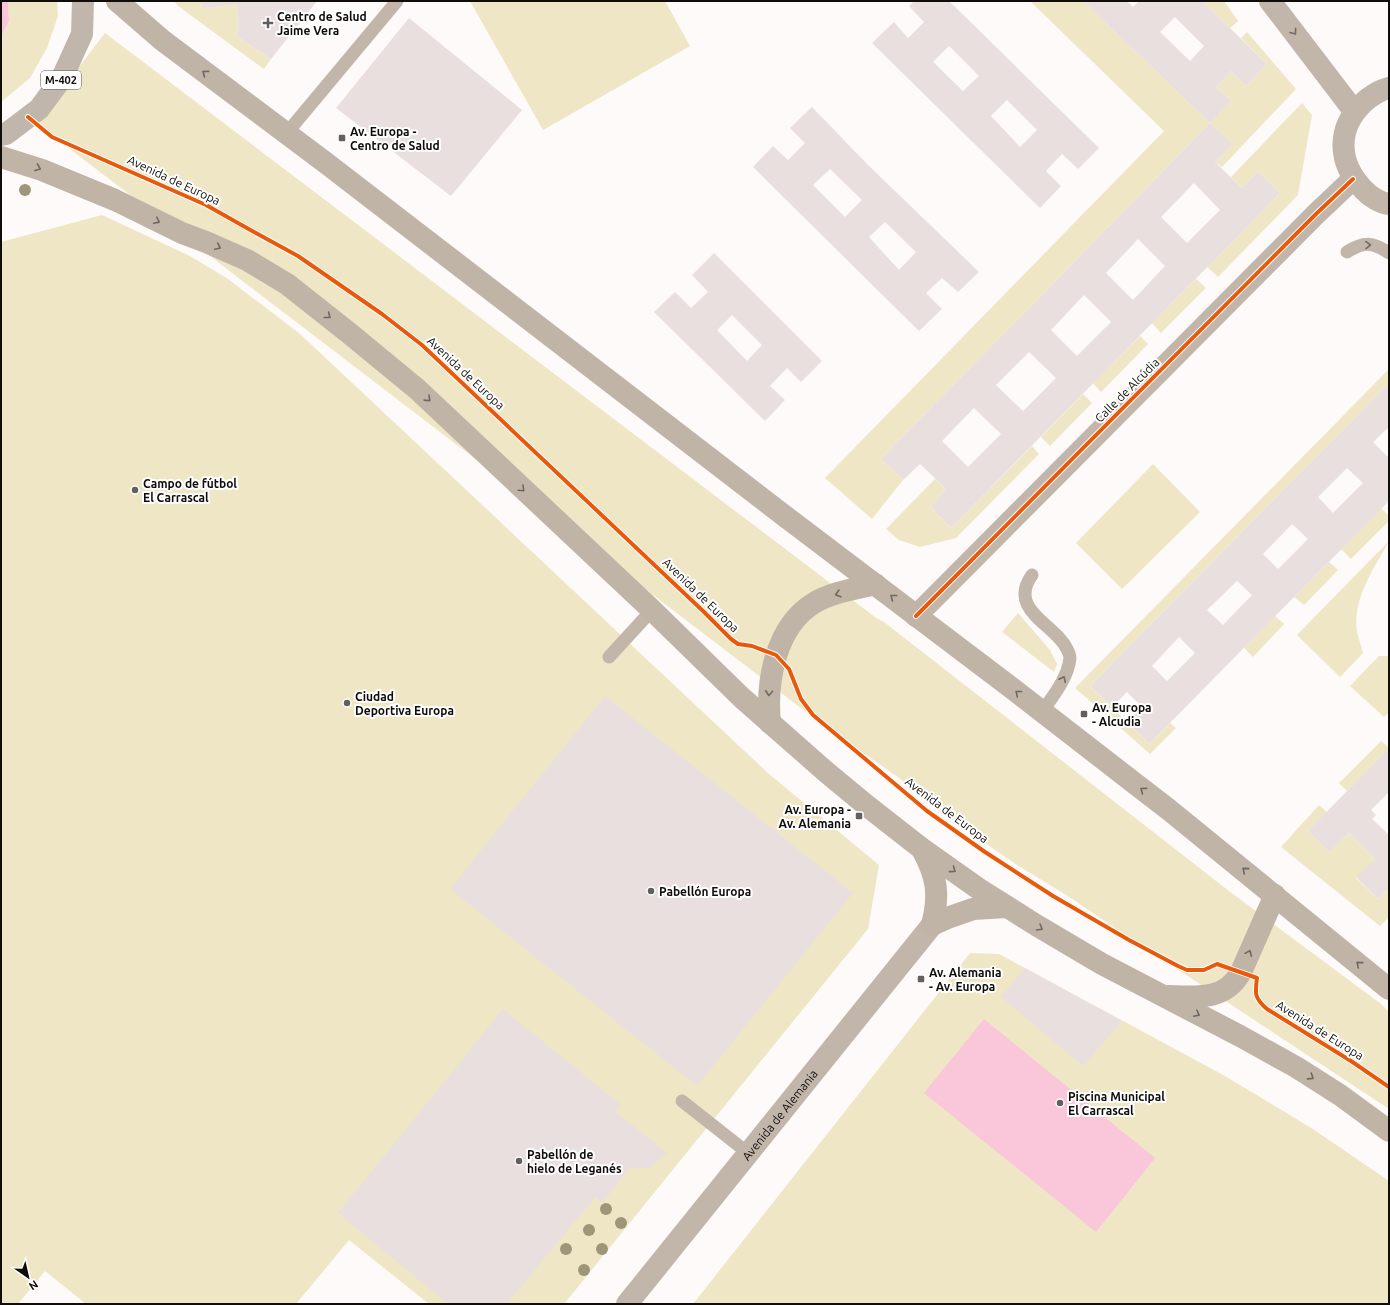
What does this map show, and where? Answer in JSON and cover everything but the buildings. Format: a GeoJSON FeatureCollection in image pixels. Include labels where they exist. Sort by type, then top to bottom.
{"type":"FeatureCollection","features":[{"type":"Feature","properties":{"kind":"highway","name":"M-402"},"geometry":{"type":"LineString","coordinates":[[1,135],[6,134],[40,109],[62,78],[82,34],[83,1]]}},
{"type":"Feature","properties":{"kind":"main road"},"geometry":{"type":"LineString","coordinates":[[117,1],[162,40],[876,584],[1168,809],[1389,989]]}},
{"type":"Feature","properties":{"kind":"main road"},"geometry":{"type":"LineString","coordinates":[[1,157],[36,168],[116,200],[182,233],[247,260],[287,284],[416,389],[652,610],[770,723],[824,771],[921,848],[979,889],[1068,945],[1296,1067],[1340,1095],[1389,1132]]}},
{"type":"Feature","properties":{"kind":"main road"},"geometry":{"type":"LineString","coordinates":[[770,723],[769,694],[775,661],[781,642],[796,617],[805,609],[825,598],[876,584]]}},
{"type":"Feature","properties":{"kind":"main road"},"geometry":{"type":"LineString","coordinates":[[921,848],[934,873],[936,884],[932,925]]}},
{"type":"Feature","properties":{"kind":"main road"},"geometry":{"type":"LineString","coordinates":[[1163,996],[1196,997],[1217,994],[1231,986],[1241,972],[1275,895]]}},
{"type":"Feature","properties":{"kind":"main road"},"geometry":{"type":"LineString","coordinates":[[932,925],[973,909],[1007,907]]}},
{"type":"Feature","properties":{"kind":"street"},"geometry":{"type":"LineString","coordinates":[[1270,1],[1354,111]]}},
{"type":"Feature","properties":{"kind":"street"},"geometry":{"type":"LineString","coordinates":[[1389,88],[1368,97],[1354,111],[1346,127],[1343,145],[1345,163],[1353,179],[1367,194],[1389,204]]}},
{"type":"Feature","properties":{"kind":"street","name":"Calle de Alcúdia"},"geometry":{"type":"LineString","coordinates":[[916,616],[1353,179]]}},
{"type":"Feature","properties":{"kind":"street","name":"Avenida de Alemania"},"geometry":{"type":"LineString","coordinates":[[627,1304],[932,925]]}},
{"type":"Feature","properties":{"kind":"lane"},"geometry":{"type":"LineString","coordinates":[[286,134],[397,1]]}},
{"type":"Feature","properties":{"kind":"lane"},"geometry":{"type":"LineString","coordinates":[[1347,252],[1354,247],[1366,244],[1377,245],[1389,253]]}},
{"type":"Feature","properties":{"kind":"lane"},"geometry":{"type":"LineString","coordinates":[[1032,575],[1025,588],[1026,602],[1034,616],[1064,642],[1070,656],[1067,669],[1058,688],[1042,712]]}},
{"type":"Feature","properties":{"kind":"lane"},"geometry":{"type":"LineString","coordinates":[[609,658],[652,610]]}},
{"type":"Feature","properties":{"kind":"lane"},"geometry":{"type":"LineString","coordinates":[[682,1101],[748,1153]]}},
{"type":"Feature","properties":{"kind":"shaded area"},"geometry":{"type":"Polygon","coordinates":[[[1,1],[8,1],[9,21],[1,37],[1,1]]]}},
{"type":"Feature","properties":{"kind":"shaded area"},"geometry":{"type":"Polygon","coordinates":[[[8,1],[57,1],[58,16],[47,48],[30,78],[1,102],[1,37],[9,21],[8,1]]]}},
{"type":"Feature","properties":{"kind":"shaded area"},"geometry":{"type":"Polygon","coordinates":[[[174,1],[201,1],[202,9],[237,4],[238,37],[271,59],[264,69],[178,6],[174,1]]]}},
{"type":"Feature","properties":{"kind":"shaded area"},"geometry":{"type":"Polygon","coordinates":[[[470,1],[665,1],[690,46],[543,130],[470,1]]]}},
{"type":"Feature","properties":{"kind":"shaded area"},"geometry":{"type":"Polygon","coordinates":[[[1030,1],[1083,1],[1210,123],[881,459],[903,480],[872,519],[825,478],[1164,131],[1030,1]]]}},
{"type":"Feature","properties":{"kind":"shaded area"},"geometry":{"type":"Polygon","coordinates":[[[1202,1],[1224,1],[1238,21],[1230,28],[1202,1]]]}},
{"type":"Feature","properties":{"kind":"shaded area"},"geometry":{"type":"Polygon","coordinates":[[[1247,32],[1296,89],[1222,167],[1215,162],[1231,144],[1210,123],[1231,101],[1216,87],[1231,71],[1246,86],[1267,64],[1241,38],[1247,32]]]}},
{"type":"Feature","properties":{"kind":"shaded area"},"geometry":{"type":"Polygon","coordinates":[[[105,33],[875,617],[884,622],[1229,891],[1381,1004],[1389,1012],[1389,1109],[1071,898],[1017,865],[943,814],[898,777],[827,728],[36,123],[105,33]]]}},
{"type":"Feature","properties":{"kind":"shaded area"},"geometry":{"type":"Polygon","coordinates":[[[1302,103],[1312,115],[1298,195],[1218,277],[1207,267],[1280,193],[1258,171],[1242,188],[1231,177],[1302,103]]]}},
{"type":"Feature","properties":{"kind":"shaded area","name":"Ciudad Deportiva Europa"},"geometry":{"type":"Polygon","coordinates":[[[102,215],[190,256],[228,279],[300,334],[769,774],[879,865],[868,929],[564,1304],[429,1304],[349,1240],[296,1304],[86,1304],[45,1271],[18,1304],[1,1304],[1,242],[102,215]]]}},
{"type":"Feature","properties":{"kind":"shaded area"},"geometry":{"type":"Polygon","coordinates":[[[1196,279],[1206,288],[1161,333],[1152,323],[1196,279]]]}},
{"type":"Feature","properties":{"kind":"shaded area"},"geometry":{"type":"Polygon","coordinates":[[[1140,336],[1148,344],[1101,392],[1093,383],[1140,336]]]}},
{"type":"Feature","properties":{"kind":"shaded area"},"geometry":{"type":"Polygon","coordinates":[[[1389,369],[1389,383],[1090,686],[1149,744],[1170,723],[1176,728],[1150,754],[1075,688],[1389,369]]]}},
{"type":"Feature","properties":{"kind":"shaded area"},"geometry":{"type":"Polygon","coordinates":[[[1083,394],[1092,403],[1050,446],[1041,437],[1083,394]]]}},
{"type":"Feature","properties":{"kind":"shaded area"},"geometry":{"type":"Polygon","coordinates":[[[1032,446],[1039,454],[956,538],[920,547],[899,540],[886,529],[935,479],[946,489],[930,507],[951,528],[1032,446]]]}},
{"type":"Feature","properties":{"kind":"shaded area"},"geometry":{"type":"Polygon","coordinates":[[[1153,464],[1200,512],[1122,589],[1076,543],[1153,464]]]}},
{"type":"Feature","properties":{"kind":"shaded area"},"geometry":{"type":"Polygon","coordinates":[[[1381,508],[1389,516],[1389,521],[1351,559],[1341,549],[1381,508]]]}},
{"type":"Feature","properties":{"kind":"shaded area"},"geometry":{"type":"Polygon","coordinates":[[[1389,541],[1371,573],[1358,607],[1356,619],[1357,632],[1363,653],[1340,677],[1297,635],[1389,541]]]}},
{"type":"Feature","properties":{"kind":"shaded area"},"geometry":{"type":"Polygon","coordinates":[[[1329,562],[1338,570],[1304,605],[1294,597],[1329,562]]]}},
{"type":"Feature","properties":{"kind":"shaded area"},"geometry":{"type":"Polygon","coordinates":[[[1018,613],[1050,650],[1057,664],[1054,672],[1002,632],[1018,613]]]}},
{"type":"Feature","properties":{"kind":"shaded area"},"geometry":{"type":"Polygon","coordinates":[[[1275,616],[1284,624],[1253,657],[1244,648],[1275,616]]]}},
{"type":"Feature","properties":{"kind":"shaded area"},"geometry":{"type":"Polygon","coordinates":[[[1379,656],[1389,656],[1389,712],[1384,717],[1350,686],[1379,656]]]}},
{"type":"Feature","properties":{"kind":"shaded area"},"geometry":{"type":"Polygon","coordinates":[[[1381,741],[1389,748],[1347,791],[1339,783],[1381,741]]]}},
{"type":"Feature","properties":{"kind":"shaded area"},"geometry":{"type":"Polygon","coordinates":[[[1319,805],[1327,812],[1308,831],[1329,852],[1349,833],[1375,859],[1356,878],[1378,899],[1389,888],[1389,917],[1380,926],[1281,847],[1319,805]]]}},
{"type":"Feature","properties":{"kind":"shaded area","name":"Piscina Municipal El Carrascal"},"geometry":{"type":"Polygon","coordinates":[[[970,953],[999,954],[1225,1076],[1313,1129],[1389,1181],[1389,1304],[693,1304],[970,953]]]}},
{"type":"Feature","properties":{"kind":"shaded area"},"geometry":{"type":"Polygon","coordinates":[[[984,1019],[1155,1158],[1096,1232],[924,1093],[984,1019]]]}},
{"type":"Feature","properties":{"kind":"cycle path","name":"Avenida de Europa"},"geometry":{"type":"LineString","coordinates":[[28,117],[52,137],[206,205],[298,256],[382,314],[422,345],[731,639],[738,644],[752,646],[776,655],[789,669],[801,699],[813,715],[927,811],[985,852],[1053,896],[1129,940],[1178,966],[1187,970],[1204,970],[1217,964],[1257,978],[1256,995],[1267,1009],[1351,1061],[1389,1087]]}},
{"type":"Feature","properties":{"kind":"cycle path"},"geometry":{"type":"LineString","coordinates":[[916,616],[1316,214],[1353,179]]}},
{"type":"Feature","properties":{"kind":"place","name":"Centro de Salud Jaime Vera"},"geometry":{"type":"Point","coordinates":[268,23]}},
{"type":"Feature","properties":{"kind":"place","name":"Av. Europa - Centro de Salud"},"geometry":{"type":"Point","coordinates":[342,138]}},
{"type":"Feature","properties":{"kind":"place","name":"Campo de fútbol El Carrascal"},"geometry":{"type":"Point","coordinates":[135,490]}},
{"type":"Feature","properties":{"kind":"place","name":"Ciudad Deportiva Europa"},"geometry":{"type":"Point","coordinates":[347,703]}},
{"type":"Feature","properties":{"kind":"place","name":"Av. Europa - Alcudia"},"geometry":{"type":"Point","coordinates":[1084,714]}},
{"type":"Feature","properties":{"kind":"place","name":"Av. Europa - Av. Alemania"},"geometry":{"type":"Point","coordinates":[859,816]}},
{"type":"Feature","properties":{"kind":"place","name":"Pabellón Europa"},"geometry":{"type":"Point","coordinates":[651,891]}},
{"type":"Feature","properties":{"kind":"place","name":"Av. Alemania - Av. Europa"},"geometry":{"type":"Point","coordinates":[921,979]}},
{"type":"Feature","properties":{"kind":"place","name":"Piscina Municipal El Carrascal"},"geometry":{"type":"Point","coordinates":[1060,1103]}},
{"type":"Feature","properties":{"kind":"place","name":"Pabellón de hielo de Leganés"},"geometry":{"type":"Point","coordinates":[519,1161]}}]}
